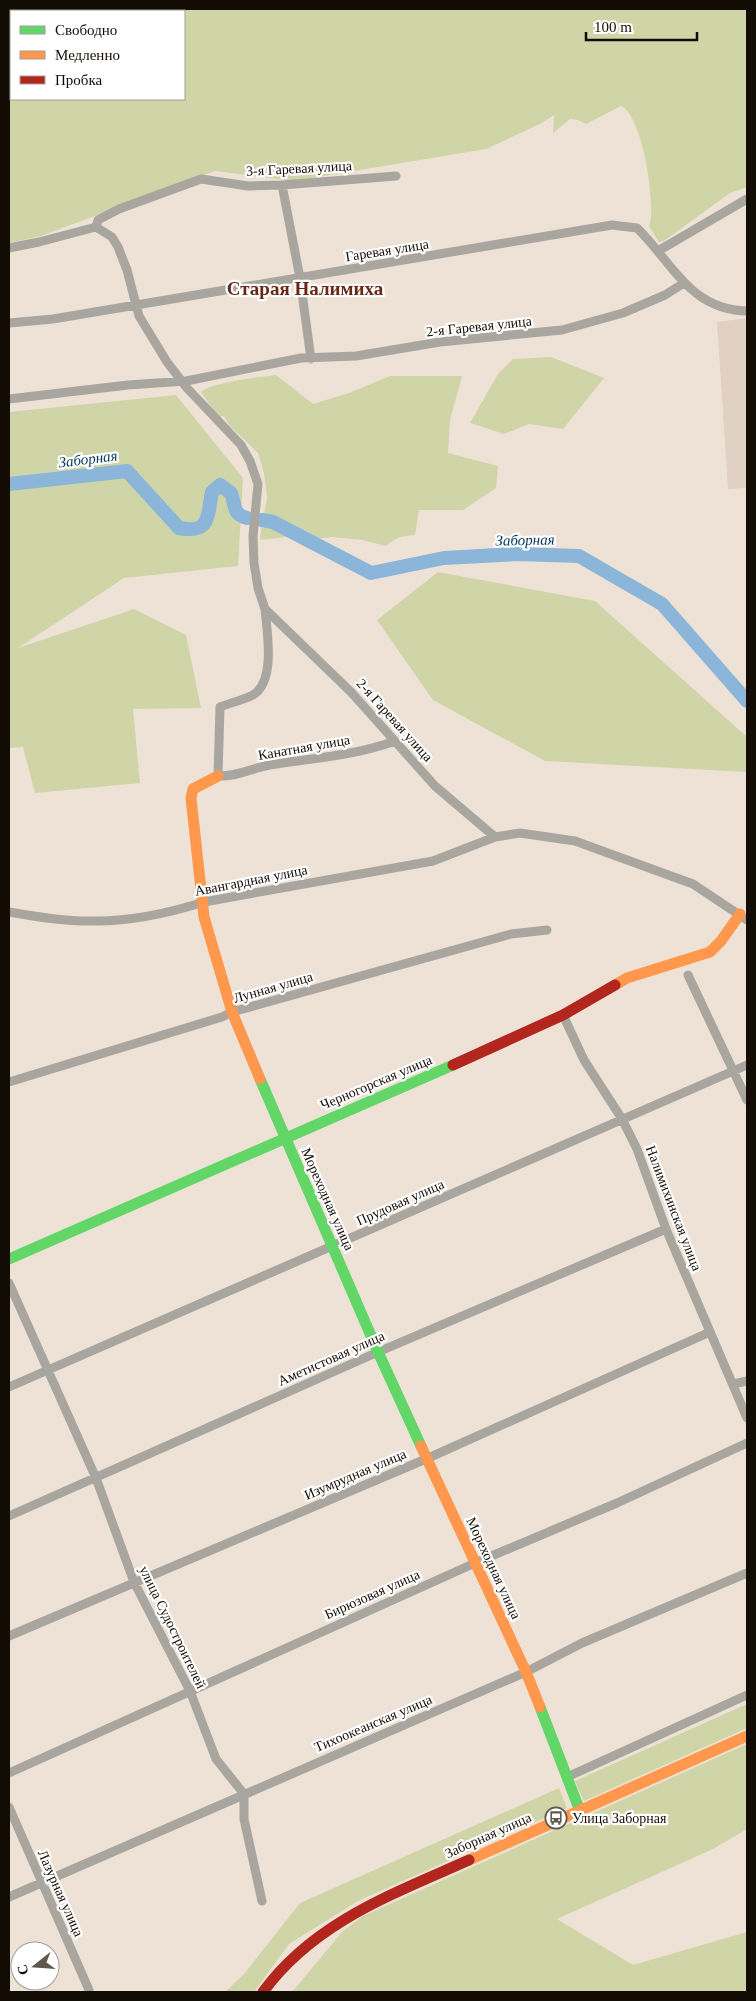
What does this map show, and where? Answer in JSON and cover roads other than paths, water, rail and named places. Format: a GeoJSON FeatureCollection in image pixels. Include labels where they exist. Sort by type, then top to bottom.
{"type":"FeatureCollection","features":[{"type":"Feature","properties":{"kind":"street","name":"3-я Гаревая улица"},"geometry":{"type":"LineString","coordinates":[[9,248],[96,227],[98,220],[118,208],[200,179],[248,186],[396,176]]}},
{"type":"Feature","properties":{"kind":"street"},"geometry":{"type":"LineString","coordinates":[[282,185],[300,278],[311,358]]}},
{"type":"Feature","properties":{"kind":"street"},"geometry":{"type":"LineString","coordinates":[[658,251],[747,200]]}},
{"type":"Feature","properties":{"kind":"street","name":"Гаревая улица"},"geometry":{"type":"LineString","coordinates":[[9,324],[53,319],[612,225],[637,228],[684,284],[701,298],[731,311],[747,312]]}},
{"type":"Feature","properties":{"kind":"street"},"geometry":{"type":"LineString","coordinates":[[96,227],[112,237],[118,247],[142,323],[181,381],[241,445],[253,468],[258,492],[254,551],[256,576],[265,609],[268,659],[264,681],[254,694],[220,707],[218,776]]}},
{"type":"Feature","properties":{"kind":"street","name":"2-я Гаревая улица"},"geometry":{"type":"LineString","coordinates":[[9,398],[181,381],[293,360],[356,356],[440,342],[562,330],[623,313],[665,296],[684,284]]}},
{"type":"Feature","properties":{"kind":"street","name":"2-я Гаревая улица"},"geometry":{"type":"LineString","coordinates":[[265,609],[351,692],[435,786],[495,837]]}},
{"type":"Feature","properties":{"kind":"street","name":"Канатная улица"},"geometry":{"type":"LineString","coordinates":[[218,776],[230,777],[268,766],[360,751],[395,741]]}},
{"type":"Feature","properties":{"kind":"street","name":"Мореходная улица"},"geometry":{"type":"LineString","coordinates":[[218,776],[193,789],[190,798],[204,902],[204,917],[232,1012],[285,1140],[378,1352],[526,1672],[580,1810]]}},
{"type":"Feature","properties":{"kind":"street"},"geometry":{"type":"LineString","coordinates":[[495,837],[520,833],[575,841],[693,884],[743,917]]}},
{"type":"Feature","properties":{"kind":"street","name":"Авангардная улица"},"geometry":{"type":"LineString","coordinates":[[9,912],[40,917],[98,921],[177,911],[204,902],[433,861],[495,837]]}},
{"type":"Feature","properties":{"kind":"street","name":"Черногорская улица"},"geometry":{"type":"LineString","coordinates":[[9,1259],[285,1140],[295,1132],[496,1047],[563,1015],[626,978],[710,952],[743,917]]}},
{"type":"Feature","properties":{"kind":"street","name":"Лунная улица"},"geometry":{"type":"LineString","coordinates":[[9,1082],[222,1017],[232,1012],[511,934],[547,930]]}},
{"type":"Feature","properties":{"kind":"street"},"geometry":{"type":"LineString","coordinates":[[688,975],[747,1100]]}},
{"type":"Feature","properties":{"kind":"street","name":"Налимихинская улица"},"geometry":{"type":"LineString","coordinates":[[563,1015],[584,1060],[622,1119],[637,1149],[666,1229],[747,1418]]}},
{"type":"Feature","properties":{"kind":"street","name":"Прудовая улица"},"geometry":{"type":"LineString","coordinates":[[9,1387],[747,1065]]}},
{"type":"Feature","properties":{"kind":"street","name":"Аметистовая улица"},"geometry":{"type":"LineString","coordinates":[[9,1516],[378,1352],[666,1229]]}},
{"type":"Feature","properties":{"kind":"street","name":"улица Судостроителей"},"geometry":{"type":"LineString","coordinates":[[9,1283],[96,1478],[134,1582],[190,1691],[216,1759],[244,1794]]}},
{"type":"Feature","properties":{"kind":"street","name":"Изумрудная улица"},"geometry":{"type":"LineString","coordinates":[[9,1636],[426,1458],[710,1332]]}},
{"type":"Feature","properties":{"kind":"street"},"geometry":{"type":"LineString","coordinates":[[733,1384],[747,1382]]}},
{"type":"Feature","properties":{"kind":"street","name":"Бирюзовая улица"},"geometry":{"type":"LineString","coordinates":[[9,1773],[475,1562],[617,1503],[747,1443]]}},
{"type":"Feature","properties":{"kind":"street","name":"Тихоокеанская улица"},"geometry":{"type":"LineString","coordinates":[[9,1897],[526,1672],[582,1643],[747,1573]]}},
{"type":"Feature","properties":{"kind":"street"},"geometry":{"type":"LineString","coordinates":[[567,1777],[747,1695]]}},
{"type":"Feature","properties":{"kind":"street","name":"Заборная улица"},"geometry":{"type":"LineString","coordinates":[[263,1992],[280,1968],[294,1953],[329,1927],[364,1907],[747,1736]]}},
{"type":"Feature","properties":{"kind":"street"},"geometry":{"type":"LineString","coordinates":[[244,1794],[244,1819],[262,1901]]}},
{"type":"Feature","properties":{"kind":"street","name":"Лазурная улица"},"geometry":{"type":"LineString","coordinates":[[9,1807],[89,1990]]}},
{"type":"Feature","properties":{"kind":"waterway","name":"Заборная"},"geometry":{"type":"LineString","coordinates":[[9,484],[127,471],[179,528],[189,529],[202,526],[208,516],[212,492],[220,485],[231,493],[237,512],[247,518]]}},
{"type":"Feature","properties":{"kind":"waterway","name":"Заборная"},"geometry":{"type":"LineString","coordinates":[[262,520],[273,522],[371,573],[444,558],[517,554],[579,556],[662,604],[747,701]]}},
{"type":"Feature","properties":{"kind":"place","name":"Улица Заборная"},"geometry":{"type":"Point","coordinates":[556,1818]}},
{"type":"Feature","properties":{"kind":"district","name":"Старая Налимиха"},"geometry":{"type":"Point","coordinates":[305,288]}}]}
